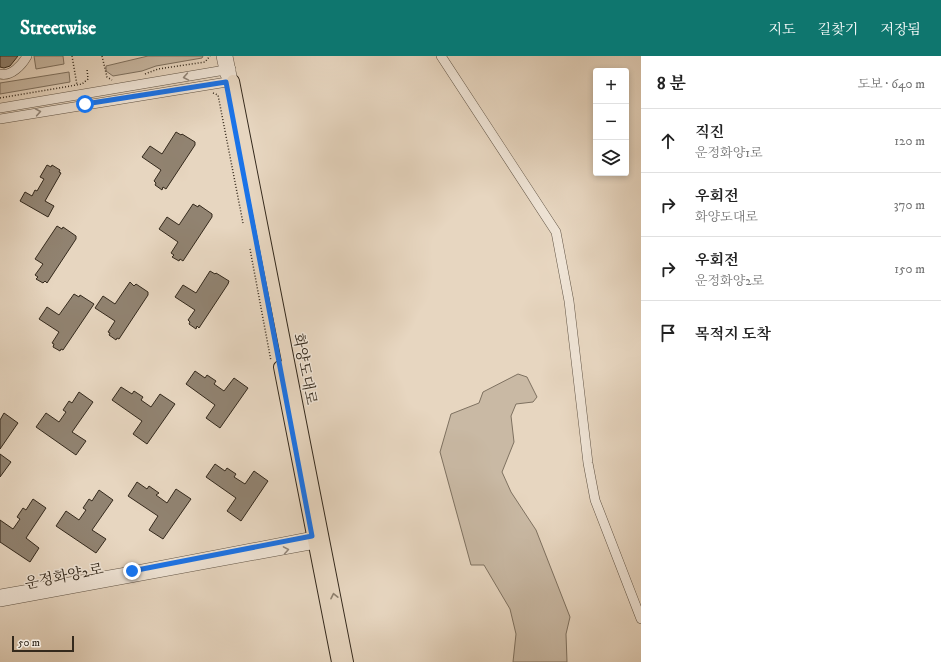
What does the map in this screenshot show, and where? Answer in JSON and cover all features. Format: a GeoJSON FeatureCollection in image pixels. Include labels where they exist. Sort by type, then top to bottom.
{"type":"FeatureCollection","features":[{"type":"Feature","properties":{"kind":"main road","name":"화양도대로"},"geometry":{"type":"LineString","coordinates":[[229,76],[318,540],[338,662]]}},
{"type":"Feature","properties":{"kind":"main road","name":"화양도대로"},"geometry":{"type":"LineString","coordinates":[[318,540],[347,662]]}},
{"type":"Feature","properties":{"kind":"street"},"geometry":{"type":"LineString","coordinates":[[0,74],[4,75],[12,72],[20,66],[27,56]]}},
{"type":"Feature","properties":{"kind":"street"},"geometry":{"type":"LineString","coordinates":[[221,56],[229,76]]}},
{"type":"Feature","properties":{"kind":"street"},"geometry":{"type":"LineString","coordinates":[[228,56],[229,76]]}},
{"type":"Feature","properties":{"kind":"street"},"geometry":{"type":"LineString","coordinates":[[441,56],[556,232],[569,301],[588,463],[595,500],[641,619]]}},
{"type":"Feature","properties":{"kind":"street"},"geometry":{"type":"LineString","coordinates":[[0,108],[229,76]]}},
{"type":"Feature","properties":{"kind":"street"},"geometry":{"type":"LineString","coordinates":[[0,119],[229,76]]}},
{"type":"Feature","properties":{"kind":"street","name":"운정화양2로"},"geometry":{"type":"LineString","coordinates":[[0,594],[318,540]]}},
{"type":"Feature","properties":{"kind":"street","name":"운정화양2로"},"geometry":{"type":"LineString","coordinates":[[0,602],[318,540]]}},
{"type":"Feature","properties":{"kind":"path"},"geometry":{"type":"LineString","coordinates":[[72,56],[77,85]]}},
{"type":"Feature","properties":{"kind":"path"},"geometry":{"type":"LineString","coordinates":[[102,56],[107,77],[112,80],[119,79]]}},
{"type":"Feature","properties":{"kind":"path"},"geometry":{"type":"LineString","coordinates":[[140,76],[158,69],[205,62],[210,56]]}},
{"type":"Feature","properties":{"kind":"path"},"geometry":{"type":"LineString","coordinates":[[0,98],[77,85],[88,79],[87,69]]}},
{"type":"Feature","properties":{"kind":"path"},"geometry":{"type":"LineString","coordinates":[[218,95],[244,224]]}},
{"type":"Feature","properties":{"kind":"path"},"geometry":{"type":"LineString","coordinates":[[250,249],[272,366]]}},
{"type":"Feature","properties":{"kind":"shaded area"},"geometry":{"type":"Polygon","coordinates":[[[34,56],[63,56],[64,64],[36,69],[34,56]]]}},
{"type":"Feature","properties":{"kind":"shaded area"},"geometry":{"type":"Polygon","coordinates":[[[148,56],[203,56],[202,58],[156,66],[142,71],[113,76],[106,71],[106,66],[148,56]]]}},
{"type":"Feature","properties":{"kind":"shaded area"},"geometry":{"type":"Polygon","coordinates":[[[69,72],[70,82],[0,94],[0,83],[69,72]]]}},
{"type":"Feature","properties":{"kind":"shaded area"},"geometry":{"type":"Polygon","coordinates":[[[518,374],[527,377],[537,397],[533,402],[516,404],[511,416],[514,442],[502,472],[511,492],[536,530],[570,617],[566,634],[567,662],[513,662],[516,634],[510,609],[484,565],[471,565],[440,452],[451,414],[479,403],[483,392],[518,374]]]}},
{"type":"Feature","properties":{"kind":"building"},"geometry":{"type":"Polygon","coordinates":[[[0,56],[18,56],[10,66],[4,68],[0,67],[0,56]]]}},
{"type":"Feature","properties":{"kind":"building"},"geometry":{"type":"Polygon","coordinates":[[[176,132],[195,142],[195,145],[166,189],[163,187],[162,190],[155,185],[156,183],[154,181],[161,170],[142,157],[150,146],[162,154],[176,132]]]}},
{"type":"Feature","properties":{"kind":"building"},"geometry":{"type":"Polygon","coordinates":[[[47,165],[51,167],[52,165],[60,170],[59,172],[61,173],[45,201],[54,206],[48,217],[20,201],[25,192],[32,196],[35,190],[37,191],[44,179],[40,177],[47,165]]]}},
{"type":"Feature","properties":{"kind":"building"},"geometry":{"type":"Polygon","coordinates":[[[193,204],[198,207],[199,205],[212,214],[212,217],[183,261],[180,259],[179,261],[172,257],[174,255],[171,253],[178,242],[159,229],[167,217],[179,225],[193,204]]]}},
{"type":"Feature","properties":{"kind":"building"},"geometry":{"type":"Polygon","coordinates":[[[57,226],[62,229],[63,227],[76,236],[76,239],[47,283],[45,281],[43,283],[36,279],[38,277],[35,275],[43,264],[35,259],[57,226]]]}},
{"type":"Feature","properties":{"kind":"building"},"geometry":{"type":"Polygon","coordinates":[[[210,271],[229,281],[199,328],[197,326],[196,329],[189,324],[190,322],[188,320],[195,310],[175,297],[183,285],[196,293],[210,271]]]}},
{"type":"Feature","properties":{"kind":"building"},"geometry":{"type":"Polygon","coordinates":[[[130,282],[134,286],[136,284],[148,292],[148,295],[119,339],[117,338],[116,340],[109,335],[110,333],[108,332],[115,321],[95,308],[103,296],[115,304],[130,282]]]}},
{"type":"Feature","properties":{"kind":"building"},"geometry":{"type":"Polygon","coordinates":[[[74,294],[79,297],[80,295],[94,304],[63,350],[61,349],[60,351],[53,347],[54,344],[52,343],[59,332],[39,319],[47,307],[59,315],[74,294]]]}},
{"type":"Feature","properties":{"kind":"building"},"geometry":{"type":"Polygon","coordinates":[[[195,371],[205,378],[207,375],[216,381],[214,384],[224,391],[234,378],[248,388],[220,428],[206,418],[215,405],[186,384],[195,371]]]}},
{"type":"Feature","properties":{"kind":"building"},"geometry":{"type":"Polygon","coordinates":[[[121,387],[132,394],[134,391],[143,397],[141,400],[151,407],[160,394],[175,404],[147,444],[133,434],[142,421],[112,400],[121,387]]]}},
{"type":"Feature","properties":{"kind":"building"},"geometry":{"type":"Polygon","coordinates":[[[79,392],[93,402],[72,432],[86,441],[76,455],[36,427],[46,413],[59,422],[66,412],[63,410],[69,401],[72,403],[79,392]]]}},
{"type":"Feature","properties":{"kind":"building"},"geometry":{"type":"Polygon","coordinates":[[[4,413],[18,423],[0,449],[0,420],[4,413]]]}},
{"type":"Feature","properties":{"kind":"building"},"geometry":{"type":"Polygon","coordinates":[[[0,454],[11,462],[0,477],[0,454]]]}},
{"type":"Feature","properties":{"kind":"building"},"geometry":{"type":"Polygon","coordinates":[[[215,464],[225,471],[227,468],[236,474],[234,477],[245,484],[254,471],[268,481],[241,521],[227,511],[236,498],[206,477],[215,464]]]}},
{"type":"Feature","properties":{"kind":"building"},"geometry":{"type":"Polygon","coordinates":[[[137,482],[147,489],[149,486],[159,493],[156,495],[167,503],[176,489],[191,499],[163,539],[149,530],[158,516],[128,496],[137,482]]]}},
{"type":"Feature","properties":{"kind":"building"},"geometry":{"type":"Polygon","coordinates":[[[99,490],[113,500],[92,530],[106,539],[96,553],[56,526],[66,511],[79,520],[86,510],[83,508],[89,499],[92,501],[99,490]]]}},
{"type":"Feature","properties":{"kind":"building"},"geometry":{"type":"Polygon","coordinates":[[[33,499],[46,508],[26,538],[39,548],[30,562],[0,542],[0,520],[13,529],[20,519],[17,517],[23,508],[26,510],[33,499]]]}},
{"type":"Feature","properties":{"kind":"route"},"geometry":{"type":"LineString","coordinates":[[85,104],[226,82],[312,536],[132,571]]}}]}
